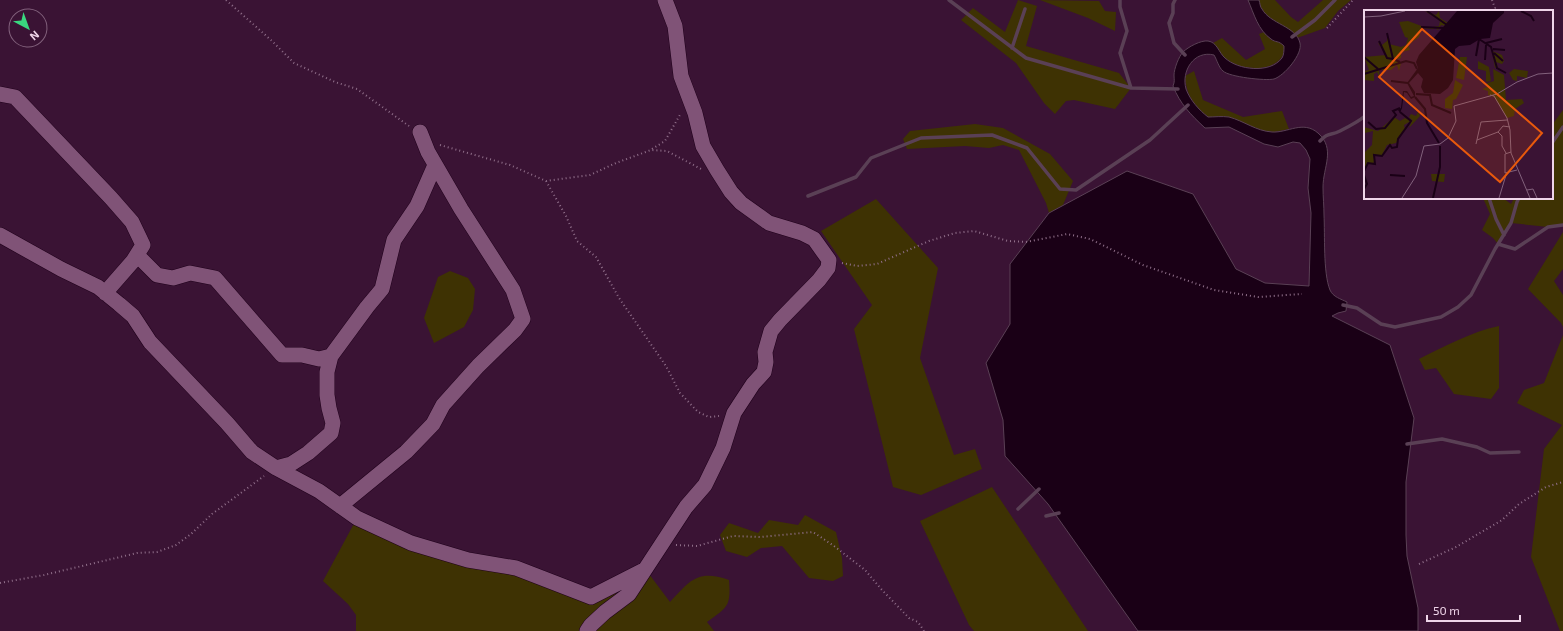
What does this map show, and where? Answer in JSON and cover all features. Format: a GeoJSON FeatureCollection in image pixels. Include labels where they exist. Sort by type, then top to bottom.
{"type":"FeatureCollection","features":[{"type":"Feature","properties":{"kind":"street"},"geometry":{"type":"LineString","coordinates":[[587,631],[600,616],[629,594],[686,507],[705,486],[723,448],[734,413],[753,384],[764,372],[766,362],[765,352],[771,331],[819,280],[828,268],[829,260],[814,239],[802,233],[769,223],[741,203],[731,192],[703,146],[695,113],[682,76],[675,26],[665,0]]}},
{"type":"Feature","properties":{"kind":"street"},"geometry":{"type":"LineString","coordinates":[[0,94],[15,97],[132,222],[143,245],[133,261],[106,293]]}},
{"type":"Feature","properties":{"kind":"street"},"geometry":{"type":"LineString","coordinates":[[340,506],[406,452],[433,424],[443,404],[478,366],[515,330],[523,319],[513,290],[461,210],[435,165],[420,132]]}},
{"type":"Feature","properties":{"kind":"street"},"geometry":{"type":"LineString","coordinates":[[276,468],[291,464],[308,453],[331,433],[332,423],[328,408],[327,372],[332,356],[367,307],[382,289],[394,240],[416,206],[435,165]]}},
{"type":"Feature","properties":{"kind":"street"},"geometry":{"type":"LineString","coordinates":[[0,235],[61,269],[98,287],[106,293],[133,316],[150,342],[227,423],[252,452],[276,468],[319,491],[357,518],[411,543],[468,560],[516,568],[591,597],[646,570]]}},
{"type":"Feature","properties":{"kind":"street"},"geometry":{"type":"LineString","coordinates":[[137,255],[157,275],[173,278],[190,273],[215,278],[282,355],[302,355],[319,359],[332,356]]}},
{"type":"Feature","properties":{"kind":"path"},"geometry":{"type":"LineString","coordinates":[[226,0],[294,63],[335,82],[357,89],[441,146],[510,165],[546,180],[590,175],[616,162],[651,150],[665,141],[673,130],[689,97]]}},
{"type":"Feature","properties":{"kind":"path"},"geometry":{"type":"LineString","coordinates":[[1326,28],[1353,0]]}},
{"type":"Feature","properties":{"kind":"path"},"geometry":{"type":"LineString","coordinates":[[1492,0],[1494,10]]}},
{"type":"Feature","properties":{"kind":"path"},"geometry":{"type":"LineString","coordinates":[[651,150],[667,150],[703,170]]}},
{"type":"Feature","properties":{"kind":"path"},"geometry":{"type":"LineString","coordinates":[[546,180],[566,216],[577,240],[596,257],[618,298],[666,366],[680,393],[698,412],[709,417],[734,413]]}},
{"type":"Feature","properties":{"kind":"path"},"geometry":{"type":"LineString","coordinates":[[829,260],[857,266],[877,264],[929,241],[955,232],[974,230],[1008,241],[1026,242],[1067,234],[1090,239],[1143,265],[1214,290],[1258,297],[1302,294]]}},
{"type":"Feature","properties":{"kind":"path"},"geometry":{"type":"LineString","coordinates":[[0,583],[44,575],[137,553],[157,552],[176,545],[191,534],[212,514],[276,468]]}},
{"type":"Feature","properties":{"kind":"path"},"geometry":{"type":"LineString","coordinates":[[1419,564],[1456,547],[1502,520],[1519,504],[1546,487],[1563,482]]}},
{"type":"Feature","properties":{"kind":"path"},"geometry":{"type":"LineString","coordinates":[[660,548],[675,545],[697,546],[732,536],[760,537],[813,532],[865,570],[909,618],[918,622],[924,631]]}},
{"type":"Feature","properties":{"kind":"shaded area"},"geometry":{"type":"Polygon","coordinates":[[[1018,0],[1037,6],[1026,46],[1119,73],[1131,88],[1115,109],[1074,100],[1066,101],[1055,114],[1044,103],[1016,63],[961,20],[973,8],[1005,32],[1018,0]]]}},
{"type":"Feature","properties":{"kind":"shaded area"},"geometry":{"type":"Polygon","coordinates":[[[1040,0],[1099,1],[1105,11],[1116,12],[1115,31],[1088,18],[1040,0]]]}},
{"type":"Feature","properties":{"kind":"shaded area"},"geometry":{"type":"Polygon","coordinates":[[[1248,0],[1259,0],[1261,7],[1266,14],[1298,37],[1300,43],[1299,53],[1292,64],[1283,74],[1274,79],[1256,79],[1240,77],[1223,71],[1214,55],[1207,54],[1195,59],[1187,69],[1185,75],[1186,89],[1195,104],[1208,117],[1229,117],[1255,128],[1272,132],[1301,127],[1312,129],[1318,133],[1326,145],[1327,158],[1323,187],[1326,274],[1331,292],[1337,298],[1347,302],[1346,311],[1332,316],[1390,345],[1414,418],[1406,482],[1406,535],[1407,556],[1418,608],[1418,631],[1138,631],[1048,504],[1005,456],[1003,420],[986,363],[1010,324],[1010,264],[1049,213],[1127,171],[1193,194],[1236,269],[1265,283],[1309,286],[1311,213],[1308,188],[1310,159],[1306,150],[1300,143],[1293,142],[1278,147],[1264,144],[1229,127],[1205,128],[1186,109],[1173,86],[1178,59],[1185,50],[1198,43],[1208,41],[1214,43],[1225,58],[1238,65],[1246,67],[1262,68],[1270,66],[1277,63],[1282,58],[1284,54],[1284,46],[1271,39],[1263,31],[1248,0]]]}},
{"type":"Feature","properties":{"kind":"shaded area"},"geometry":{"type":"Polygon","coordinates":[[[1259,0],[1275,0],[1291,17],[1298,22],[1323,0],[1351,0],[1338,11],[1325,28],[1297,38],[1265,13],[1259,0]]]}},
{"type":"Feature","properties":{"kind":"shaded area"},"geometry":{"type":"Polygon","coordinates":[[[1264,32],[1271,40],[1280,42],[1284,46],[1284,49],[1282,57],[1276,63],[1262,68],[1237,65],[1223,55],[1213,43],[1222,38],[1246,60],[1265,49],[1259,34],[1264,32]]]}},
{"type":"Feature","properties":{"kind":"shaded area"},"geometry":{"type":"Polygon","coordinates":[[[1194,71],[1203,100],[1243,117],[1282,111],[1289,129],[1274,132],[1262,131],[1228,117],[1208,117],[1194,104],[1187,88],[1185,76],[1194,71]]]}},
{"type":"Feature","properties":{"kind":"shaded area"},"geometry":{"type":"Polygon","coordinates":[[[1563,110],[1563,225],[1548,227],[1511,223],[1498,244],[1493,238],[1482,230],[1490,214],[1483,199],[1504,199],[1511,204],[1514,199],[1553,199],[1553,124],[1563,110]]]}},
{"type":"Feature","properties":{"kind":"shaded area"},"geometry":{"type":"Polygon","coordinates":[[[975,124],[1003,128],[1050,154],[1073,181],[1063,205],[1049,213],[1046,203],[1019,150],[1003,145],[989,148],[965,146],[907,149],[903,139],[910,131],[975,124]]]}},
{"type":"Feature","properties":{"kind":"shaded area"},"geometry":{"type":"Polygon","coordinates":[[[876,199],[938,268],[920,358],[954,455],[975,449],[982,469],[921,495],[893,487],[854,329],[872,305],[821,231],[876,199]]]}},
{"type":"Feature","properties":{"kind":"shaded area"},"geometry":{"type":"Polygon","coordinates":[[[1563,232],[1563,269],[1554,281],[1563,295],[1563,327],[1561,323],[1528,289],[1563,232]]]}},
{"type":"Feature","properties":{"kind":"shaded area"},"geometry":{"type":"Polygon","coordinates":[[[450,271],[468,278],[475,289],[473,310],[464,327],[434,343],[424,318],[438,277],[450,271]]]}},
{"type":"Feature","properties":{"kind":"shaded area"},"geometry":{"type":"Polygon","coordinates":[[[1499,326],[1499,388],[1491,399],[1454,394],[1436,368],[1425,370],[1419,359],[1448,344],[1499,326]]]}},
{"type":"Feature","properties":{"kind":"shaded area"},"geometry":{"type":"Polygon","coordinates":[[[1563,335],[1563,631],[1560,631],[1531,557],[1544,449],[1562,425],[1517,403],[1524,390],[1544,383],[1563,335]]]}},
{"type":"Feature","properties":{"kind":"shaded area"},"geometry":{"type":"Polygon","coordinates":[[[992,487],[1088,631],[974,631],[969,625],[920,521],[992,487]]]}},
{"type":"Feature","properties":{"kind":"shaded area"},"geometry":{"type":"Polygon","coordinates":[[[805,515],[836,532],[842,558],[843,576],[833,581],[809,578],[782,546],[761,548],[747,557],[726,551],[720,535],[729,523],[758,533],[769,520],[798,525],[805,515]]]}},
{"type":"Feature","properties":{"kind":"shaded area"},"geometry":{"type":"Polygon","coordinates":[[[357,518],[591,597],[646,570],[670,602],[683,588],[695,579],[709,576],[729,580],[728,601],[727,605],[720,613],[707,622],[714,631],[356,631],[356,615],[348,604],[323,581],[357,518]]]}},
{"type":"Feature","properties":{"kind":"waterway"},"geometry":{"type":"LineString","coordinates":[[949,0],[1026,58],[1131,88],[1178,89]]}},
{"type":"Feature","properties":{"kind":"waterway"},"geometry":{"type":"LineString","coordinates":[[1120,0],[1120,7],[1127,31],[1120,53],[1131,88]]}},
{"type":"Feature","properties":{"kind":"waterway"},"geometry":{"type":"LineString","coordinates":[[1175,0],[1173,4],[1173,13],[1169,23],[1174,43],[1185,55]]}},
{"type":"Feature","properties":{"kind":"waterway"},"geometry":{"type":"LineString","coordinates":[[1292,37],[1315,20],[1335,0]]}},
{"type":"Feature","properties":{"kind":"waterway"},"geometry":{"type":"LineString","coordinates":[[1012,48],[1025,9]]}},
{"type":"Feature","properties":{"kind":"waterway"},"geometry":{"type":"LineString","coordinates":[[808,196],[856,177],[871,158],[921,138],[992,135],[1027,148],[1060,189],[1076,190],[1150,140],[1188,105]]}},
{"type":"Feature","properties":{"kind":"waterway"},"geometry":{"type":"LineString","coordinates":[[1320,141],[1325,136],[1337,132],[1364,117]]}},
{"type":"Feature","properties":{"kind":"waterway"},"geometry":{"type":"LineString","coordinates":[[1553,142],[1563,127]]}},
{"type":"Feature","properties":{"kind":"waterway"},"geometry":{"type":"LineString","coordinates":[[1489,199],[1496,219],[1504,235]]}},
{"type":"Feature","properties":{"kind":"waterway"},"geometry":{"type":"LineString","coordinates":[[1343,305],[1357,308],[1381,324],[1395,327],[1441,317],[1458,307],[1471,295],[1495,249],[1511,223],[1518,199]]}},
{"type":"Feature","properties":{"kind":"waterway"},"geometry":{"type":"LineString","coordinates":[[1498,244],[1515,249],[1548,227],[1563,225]]}},
{"type":"Feature","properties":{"kind":"waterway"},"geometry":{"type":"LineString","coordinates":[[1407,444],[1442,439],[1477,447],[1490,453],[1519,452]]}},
{"type":"Feature","properties":{"kind":"waterway"},"geometry":{"type":"LineString","coordinates":[[1018,509],[1039,489]]}},
{"type":"Feature","properties":{"kind":"waterway"},"geometry":{"type":"LineString","coordinates":[[1046,516],[1059,513]]}}]}
